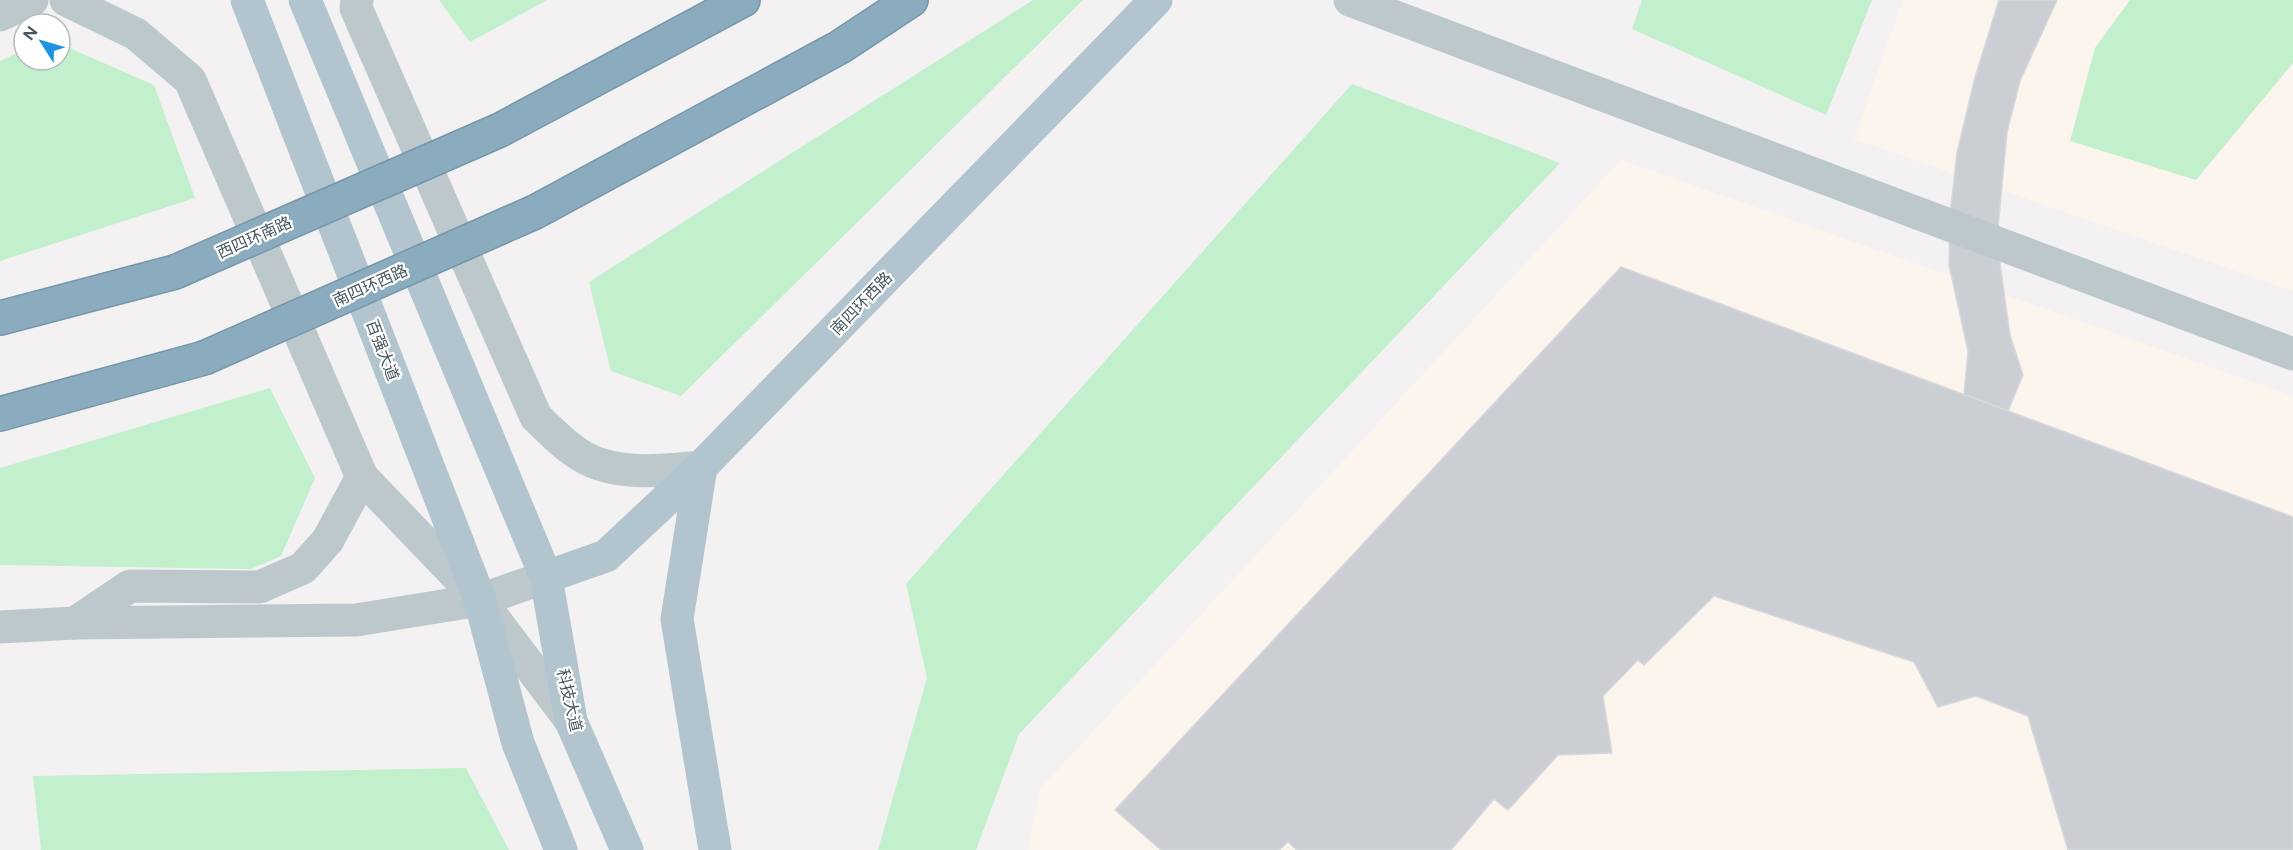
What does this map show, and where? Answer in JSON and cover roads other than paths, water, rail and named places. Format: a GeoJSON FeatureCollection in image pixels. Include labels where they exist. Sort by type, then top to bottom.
{"type":"FeatureCollection","features":[{"type":"Feature","properties":{"kind":"highway","name":"西四环南路"},"geometry":{"type":"LineString","coordinates":[[0,318],[174,272],[500,130],[743,0]]}},
{"type":"Feature","properties":{"kind":"highway","name":"南四环西路"},"geometry":{"type":"LineString","coordinates":[[0,414],[204,358],[535,212],[840,46],[911,0]]}},
{"type":"Feature","properties":{"kind":"main road","name":"百强大道"},"geometry":{"type":"LineString","coordinates":[[248,0],[480,600]]}},
{"type":"Feature","properties":{"kind":"main road"},"geometry":{"type":"LineString","coordinates":[[305,0],[546,578]]}},
{"type":"Feature","properties":{"kind":"main road","name":"南四环西路"},"geometry":{"type":"LineString","coordinates":[[546,578],[606,556],[701,467],[1156,0]]}},
{"type":"Feature","properties":{"kind":"main road"},"geometry":{"type":"LineString","coordinates":[[701,467],[677,618],[715,850]]}},
{"type":"Feature","properties":{"kind":"main road","name":"科技大道"},"geometry":{"type":"LineString","coordinates":[[546,578],[571,721],[627,850]]}},
{"type":"Feature","properties":{"kind":"main road"},"geometry":{"type":"LineString","coordinates":[[480,600],[518,743],[561,850]]}},
{"type":"Feature","properties":{"kind":"street"},"geometry":{"type":"LineString","coordinates":[[0,15],[32,0]]}},
{"type":"Feature","properties":{"kind":"street"},"geometry":{"type":"LineString","coordinates":[[66,0],[136,34],[190,80],[362,477],[480,600],[571,721]]}},
{"type":"Feature","properties":{"kind":"street"},"geometry":{"type":"LineString","coordinates":[[357,0],[356,8],[536,417],[564,444],[598,464],[649,472],[701,467]]}},
{"type":"Feature","properties":{"kind":"street"},"geometry":{"type":"LineString","coordinates":[[1350,0],[2293,354]]}},
{"type":"Feature","properties":{"kind":"street"},"geometry":{"type":"LineString","coordinates":[[75,623],[130,586],[260,587],[303,568],[328,540],[362,477]]}},
{"type":"Feature","properties":{"kind":"street"},"geometry":{"type":"LineString","coordinates":[[0,627],[75,623],[356,620],[480,600],[546,578]]}}]}
